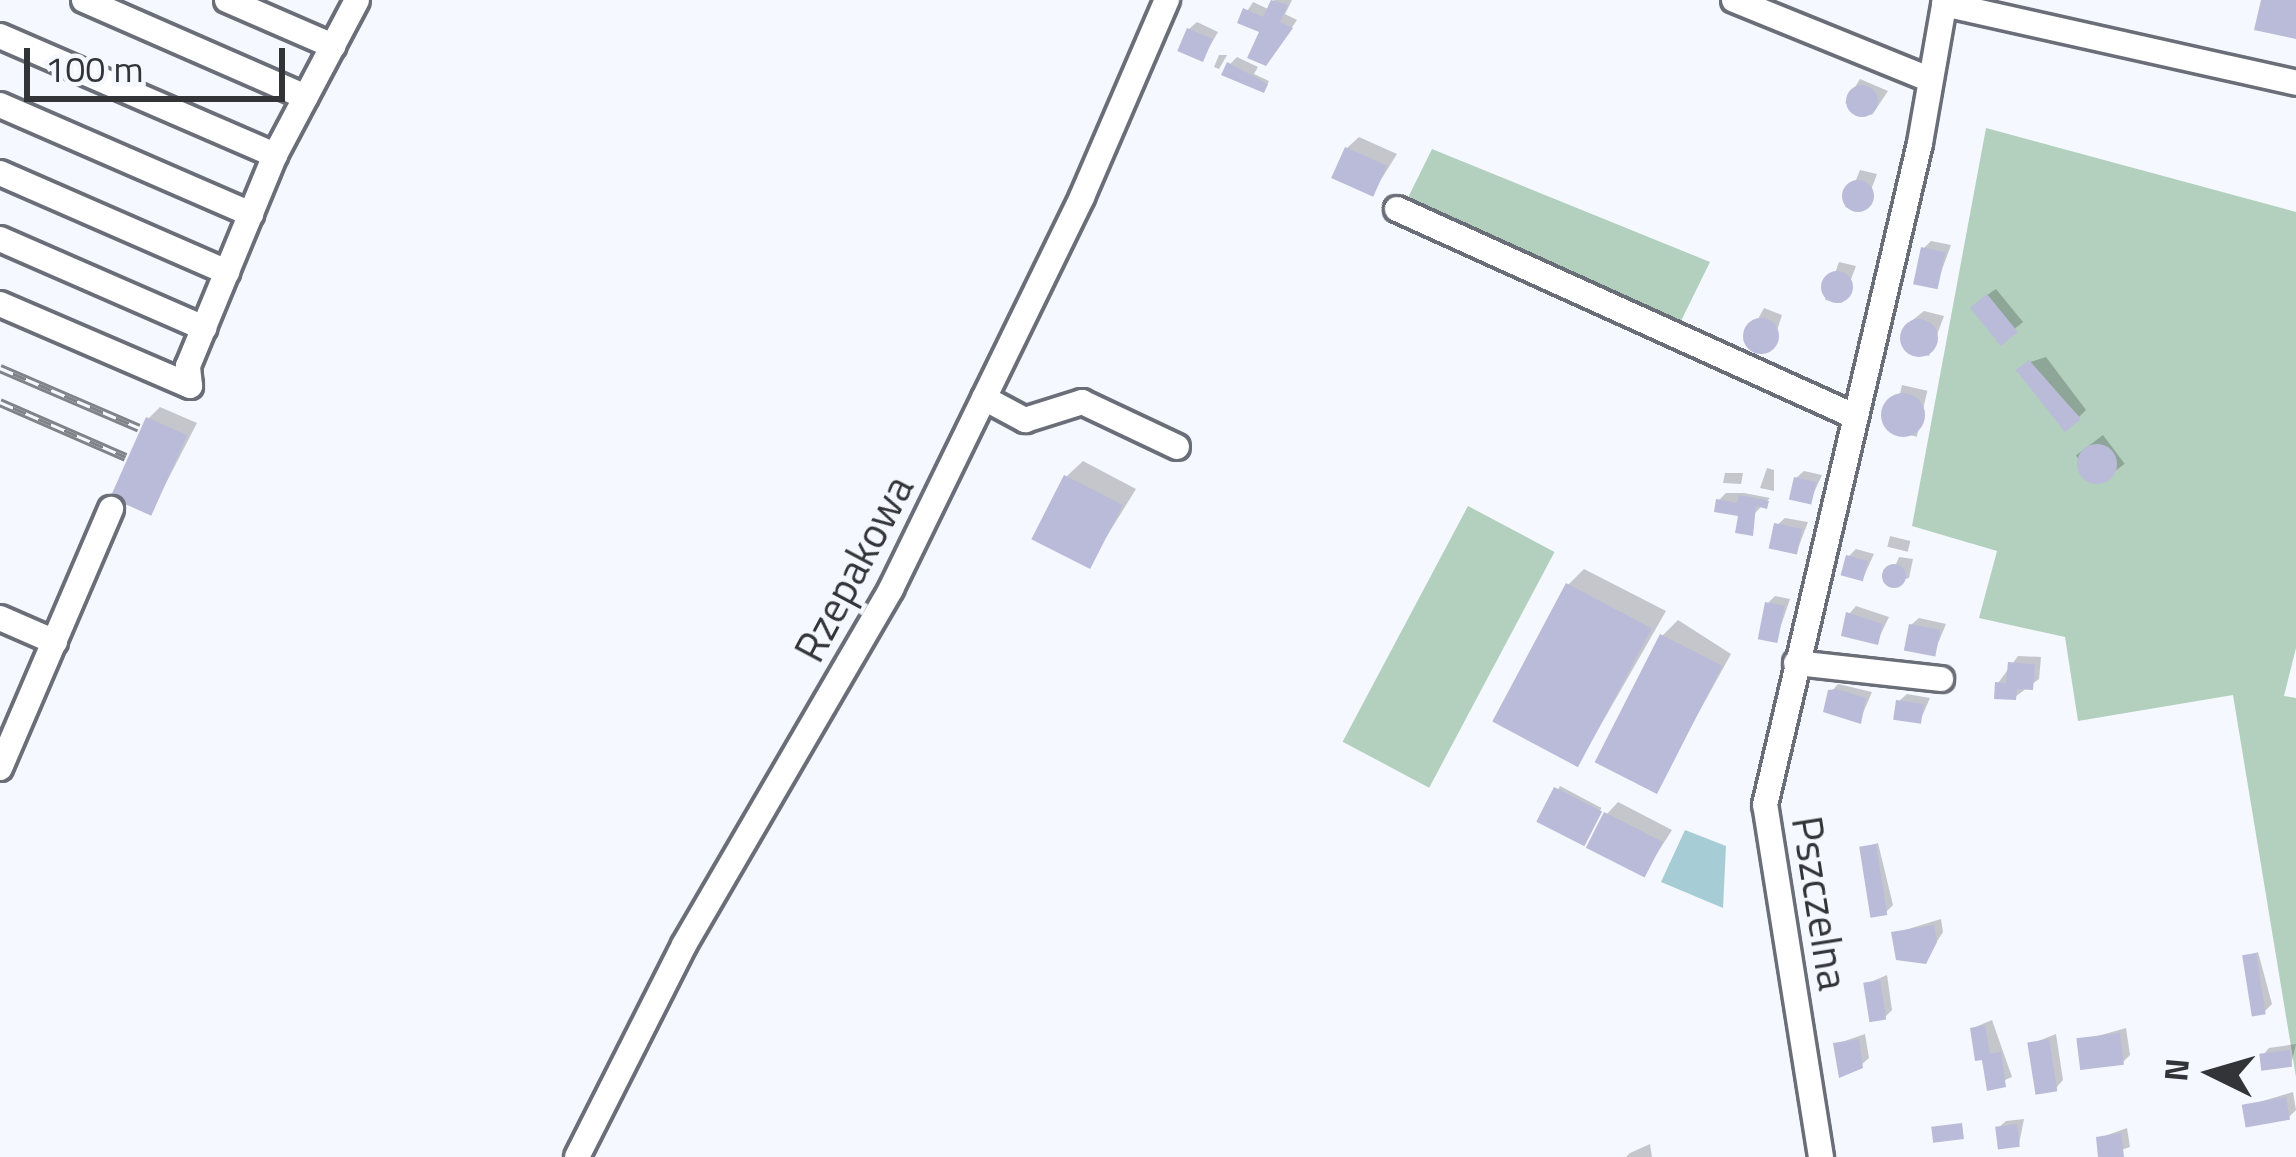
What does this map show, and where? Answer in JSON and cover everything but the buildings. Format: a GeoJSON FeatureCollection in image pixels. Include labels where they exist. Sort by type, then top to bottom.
{"type":"FeatureCollection","features":[{"type":"Feature","properties":{"kind":"street"},"geometry":{"type":"LineString","coordinates":[[84,0],[306,97]]}},
{"type":"Feature","properties":{"kind":"street"},"geometry":{"type":"LineString","coordinates":[[227,0],[333,46]]}},
{"type":"Feature","properties":{"kind":"street"},"geometry":{"type":"LineString","coordinates":[[0,304],[190,386],[188,366],[275,154],[357,0]]}},
{"type":"Feature","properties":{"kind":"street","name":"Rzepakowa"},"geometry":{"type":"LineString","coordinates":[[577,1157],[684,945],[891,589],[1167,0]]}},
{"type":"Feature","properties":{"kind":"street"},"geometry":{"type":"LineString","coordinates":[[1734,0],[1926,78]]}},
{"type":"Feature","properties":{"kind":"street","name":"Pszczelna"},"geometry":{"type":"LineString","coordinates":[[1821,1157],[1765,805],[1920,143],[1926,78],[1944,2],[2296,83]]}},
{"type":"Feature","properties":{"kind":"street"},"geometry":{"type":"LineString","coordinates":[[0,36],[275,154]]}},
{"type":"Feature","properties":{"kind":"street"},"geometry":{"type":"LineString","coordinates":[[0,105],[251,214]]}},
{"type":"Feature","properties":{"kind":"street"},"geometry":{"type":"LineString","coordinates":[[0,173],[226,272]]}},
{"type":"Feature","properties":{"kind":"street"},"geometry":{"type":"LineString","coordinates":[[1397,209],[1854,416]]}},
{"type":"Feature","properties":{"kind":"street"},"geometry":{"type":"LineString","coordinates":[[0,239],[203,328]]}},
{"type":"Feature","properties":{"kind":"street"},"geometry":{"type":"LineString","coordinates":[[984,398],[1025,420],[1082,402],[1177,447]]}},
{"type":"Feature","properties":{"kind":"street"},"geometry":{"type":"LineString","coordinates":[[0,768],[111,509]]}},
{"type":"Feature","properties":{"kind":"street"},"geometry":{"type":"LineString","coordinates":[[0,618],[55,642]]}},
{"type":"Feature","properties":{"kind":"street"},"geometry":{"type":"LineString","coordinates":[[1796,663],[1941,679]]}},
{"type":"Feature","properties":{"kind":"green space"},"geometry":{"type":"Polygon","coordinates":[[[1986,128],[2296,212],[2296,648],[2284,696],[2296,698],[2296,1077],[2233,695],[2078,721],[2065,637],[1979,618],[1997,551],[1912,526],[1986,128]]]}},
{"type":"Feature","properties":{"kind":"green space"},"geometry":{"type":"Polygon","coordinates":[[[1432,149],[1710,262],[1679,325],[1682,344],[1396,222],[1432,149]]]}},
{"type":"Feature","properties":{"kind":"green space"},"geometry":{"type":"Polygon","coordinates":[[[1468,506],[1555,552],[1429,788],[1343,742],[1468,506]]]}},
{"type":"Feature","properties":{"kind":"water"},"geometry":{"type":"Polygon","coordinates":[[[1685,830],[1726,846],[1723,908],[1661,882],[1685,830]]]}},
{"type":"Feature","properties":{"kind":"railway"},"geometry":{"type":"LineString","coordinates":[[0,368],[139,428]]}},
{"type":"Feature","properties":{"kind":"railway"},"geometry":{"type":"LineString","coordinates":[[0,402],[126,457]]}}]}
